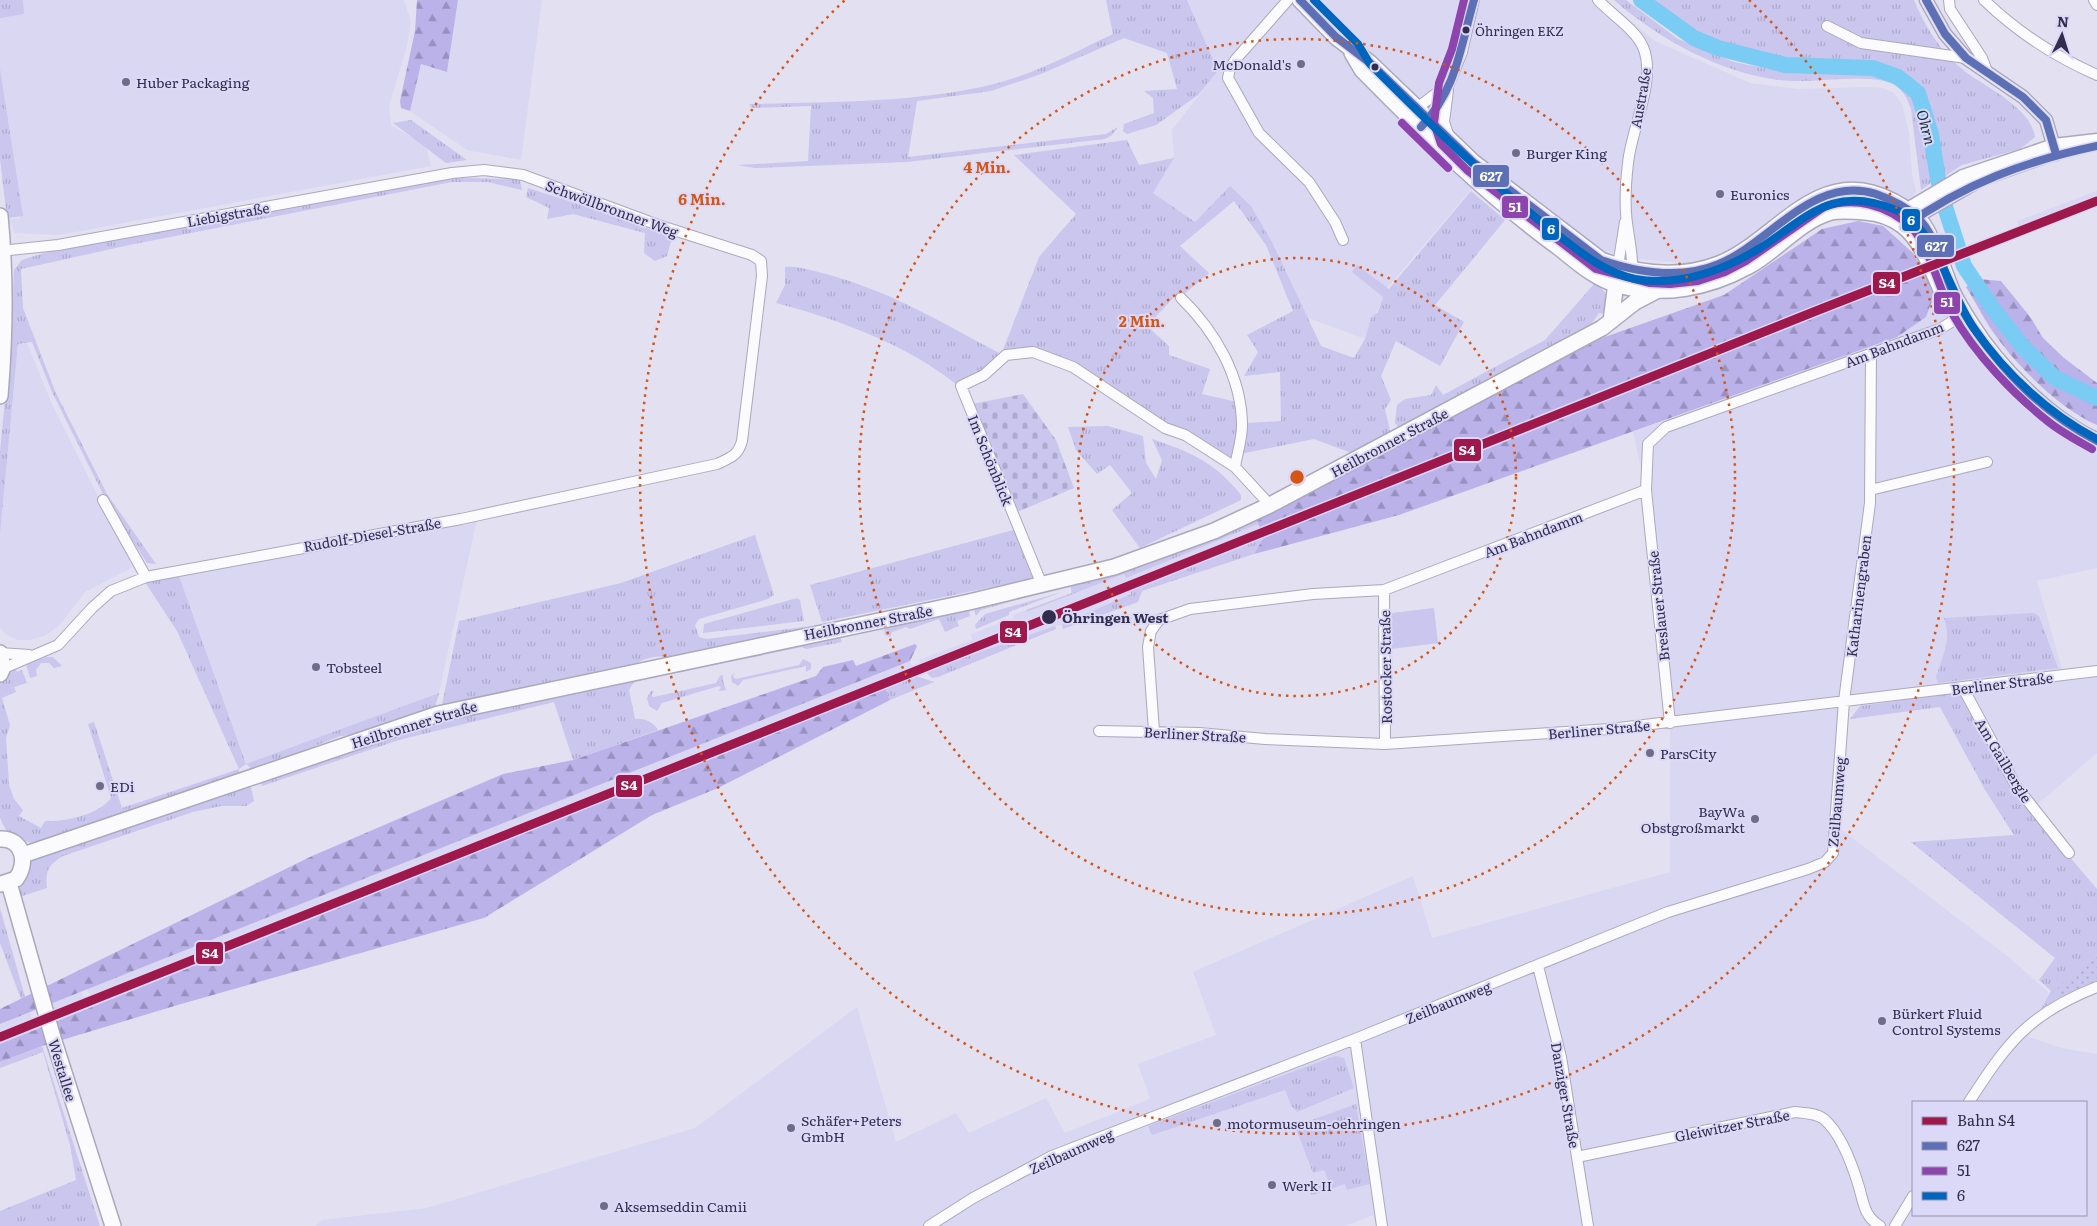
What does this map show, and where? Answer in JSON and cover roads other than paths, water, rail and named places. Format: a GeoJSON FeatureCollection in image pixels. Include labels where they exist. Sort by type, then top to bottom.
{"type":"FeatureCollection","features":[{"type":"Feature","properties":{"kind":"main road"},"geometry":{"type":"LineString","coordinates":[[1300,0],[1350,50],[1370,63],[1477,182],[1540,234],[1599,277],[1623,286],[1656,291],[1702,286],[1750,266],[1808,224],[1831,212],[1872,213],[1905,219]]}},
{"type":"Feature","properties":{"kind":"main road"},"geometry":{"type":"LineString","coordinates":[[1424,124],[1450,140],[1473,162],[1601,260],[1625,268],[1670,274],[1695,271],[1720,263],[1741,252],[1802,208],[1835,192],[1854,191],[1871,193],[1886,198],[1905,219],[1932,243],[1961,308],[1991,350],[2023,386],[2057,416],[2097,441]]}},
{"type":"Feature","properties":{"kind":"main road"},"geometry":{"type":"LineString","coordinates":[[0,216],[5,334],[0,396]]}},
{"type":"Feature","properties":{"kind":"main road"},"geometry":{"type":"LineString","coordinates":[[1905,219],[1956,319],[1985,357],[2024,398],[2062,430],[2097,450]]}},
{"type":"Feature","properties":{"kind":"main road"},"geometry":{"type":"LineString","coordinates":[[1624,310],[1623,286],[1625,268]]}},
{"type":"Feature","properties":{"kind":"main road"},"geometry":{"type":"LineString","coordinates":[[1611,321],[1623,286]]}},
{"type":"Feature","properties":{"kind":"main road","name":"Heilbronner Straße"},"geometry":{"type":"LineString","coordinates":[[23,855],[464,707],[1042,585],[1114,567],[1214,531],[1270,505],[1602,328],[1624,310],[1656,291]]}},
{"type":"Feature","properties":{"kind":"main road"},"geometry":{"type":"LineString","coordinates":[[0,839],[12,842],[23,855],[24,864],[21,872],[4,884]]}},
{"type":"Feature","properties":{"kind":"main road","name":"Westallee"},"geometry":{"type":"LineString","coordinates":[[4,884],[41,995],[113,1226]]}},
{"type":"Feature","properties":{"kind":"street"},"geometry":{"type":"LineString","coordinates":[[1288,0],[1236,59],[1228,73],[1231,86],[1260,133],[1309,182],[1335,222],[1343,240]]}},
{"type":"Feature","properties":{"kind":"street"},"geometry":{"type":"LineString","coordinates":[[1424,124],[1449,84],[1462,52],[1474,0]]}},
{"type":"Feature","properties":{"kind":"street","name":"Austraße"},"geometry":{"type":"LineString","coordinates":[[1598,0],[1637,38],[1647,62],[1646,81],[1628,161],[1625,268]]}},
{"type":"Feature","properties":{"kind":"street"},"geometry":{"type":"LineString","coordinates":[[1926,0],[1945,34],[1966,58],[2023,97],[2046,120],[2055,150]]}},
{"type":"Feature","properties":{"kind":"street"},"geometry":{"type":"LineString","coordinates":[[1949,0],[1950,9],[1982,58],[1988,74]]}},
{"type":"Feature","properties":{"kind":"street"},"geometry":{"type":"LineString","coordinates":[[1984,0],[2029,39],[2066,61],[2097,75]]}},
{"type":"Feature","properties":{"kind":"street"},"geometry":{"type":"LineString","coordinates":[[2094,0],[2097,5]]}},
{"type":"Feature","properties":{"kind":"street"},"geometry":{"type":"LineString","coordinates":[[1827,26],[1861,44],[1966,58]]}},
{"type":"Feature","properties":{"kind":"street"},"geometry":{"type":"LineString","coordinates":[[1413,112],[1449,84]]}},
{"type":"Feature","properties":{"kind":"street"},"geometry":{"type":"LineString","coordinates":[[1449,84],[1444,122],[1450,140]]}},
{"type":"Feature","properties":{"kind":"street"},"geometry":{"type":"LineString","coordinates":[[1905,219],[1962,176],[2097,140]]}},
{"type":"Feature","properties":{"kind":"street"},"geometry":{"type":"LineString","coordinates":[[1928,203],[2055,150],[2097,146]]}},
{"type":"Feature","properties":{"kind":"street","name":"Schwöllbronner Weg"},"geometry":{"type":"LineString","coordinates":[[452,173],[484,170],[523,175],[658,225],[752,256],[760,261],[762,269],[742,441],[739,450],[734,456]]}},
{"type":"Feature","properties":{"kind":"street","name":"Liebigstraße"},"geometry":{"type":"LineString","coordinates":[[2,250],[58,245],[452,173]]}},
{"type":"Feature","properties":{"kind":"street","name":"Austraße"},"geometry":{"type":"LineString","coordinates":[[1625,268],[1633,254],[1626,214]]}},
{"type":"Feature","properties":{"kind":"street"},"geometry":{"type":"LineString","coordinates":[[1181,298],[1200,316],[1219,344],[1228,362],[1239,400],[1242,426],[1235,467],[1270,505]]}},
{"type":"Feature","properties":{"kind":"street","name":"Am Bahndamm"},"geometry":{"type":"LineString","coordinates":[[1154,731],[1148,647],[1151,631],[1159,620],[1190,609],[1313,594],[1384,590],[1646,490],[1648,444],[1666,427],[1940,329],[1956,319]]}},
{"type":"Feature","properties":{"kind":"street","name":"Im Schönblick"},"geometry":{"type":"LineString","coordinates":[[1042,585],[961,386],[984,375],[1006,355],[1033,352],[1074,367],[1100,383],[1130,407],[1165,428],[1185,435],[1235,467]]}},
{"type":"Feature","properties":{"kind":"street","name":"Katharinengraben"},"geometry":{"type":"LineString","coordinates":[[1844,701],[1870,490],[1871,353]]}},
{"type":"Feature","properties":{"kind":"street","name":"Rudolf-Diesel-Straße"},"geometry":{"type":"LineString","coordinates":[[1,662],[33,655],[58,645],[92,608],[111,591],[146,577],[470,517],[717,464],[734,456]]}},
{"type":"Feature","properties":{"kind":"street"},"geometry":{"type":"LineString","coordinates":[[1870,490],[1986,462]]}},
{"type":"Feature","properties":{"kind":"street","name":"Breslauer Straße"},"geometry":{"type":"LineString","coordinates":[[1646,490],[1670,723]]}},
{"type":"Feature","properties":{"kind":"street"},"geometry":{"type":"LineString","coordinates":[[103,500],[146,577]]}},
{"type":"Feature","properties":{"kind":"street","name":"Rostocker Straße"},"geometry":{"type":"LineString","coordinates":[[1384,590],[1386,744]]}},
{"type":"Feature","properties":{"kind":"street","name":"Rudolf-Diesel-Straße"},"geometry":{"type":"LineString","coordinates":[[1,662],[33,655]]}},
{"type":"Feature","properties":{"kind":"street","name":"Berliner Straße"},"geometry":{"type":"LineString","coordinates":[[1099,731],[1154,731],[1386,744],[1610,729],[1670,723],[2097,671]]}},
{"type":"Feature","properties":{"kind":"street","name":"Am Gailbergle"},"geometry":{"type":"LineString","coordinates":[[1964,688],[2016,786],[2069,853]]}},
{"type":"Feature","properties":{"kind":"street","name":"Zeilbaumweg"},"geometry":{"type":"LineString","coordinates":[[928,1226],[973,1198],[1052,1156],[1355,1039],[1668,912],[1808,869],[1825,862],[1833,852],[1844,701]]}},
{"type":"Feature","properties":{"kind":"street","name":"Danziger Straße"},"geometry":{"type":"LineString","coordinates":[[1538,966],[1561,1058],[1588,1226]]}},
{"type":"Feature","properties":{"kind":"street"},"geometry":{"type":"LineString","coordinates":[[1971,1101],[1999,1055],[2035,1019],[2066,999],[2097,987]]}},
{"type":"Feature","properties":{"kind":"street"},"geometry":{"type":"LineString","coordinates":[[1355,1039],[1382,1226]]}},
{"type":"Feature","properties":{"kind":"street","name":"Gleiwitzer Straße"},"geometry":{"type":"LineString","coordinates":[[1577,1157],[1795,1112],[1812,1114],[1824,1120],[1840,1141],[1853,1166],[1868,1218],[1880,1226]]}},
{"type":"Feature","properties":{"kind":"street"},"geometry":{"type":"LineString","coordinates":[[1895,1226],[1912,1198]]}},
{"type":"Feature","properties":{"kind":"waterway","name":"Ohrn"},"geometry":{"type":"LineString","coordinates":[[1641,0],[1694,38],[1718,48],[1785,65],[1873,68],[1898,77],[1918,93],[1931,134],[1938,179],[1946,210],[1964,266],[1991,306],[2023,347],[2055,378],[2097,398]]}},
{"type":"Feature","properties":{"kind":"rail line","name":"S4"},"geometry":{"type":"LineString","coordinates":[[0,1037],[1821,309],[2097,201]]}},
{"type":"Feature","properties":{"kind":"place","name":"Öhringen EKZ"},"geometry":{"type":"Point","coordinates":[1466,30]}},
{"type":"Feature","properties":{"kind":"place","name":"McDonald's"},"geometry":{"type":"Point","coordinates":[1301,64]}},
{"type":"Feature","properties":{"kind":"place","name":"Huber Packaging"},"geometry":{"type":"Point","coordinates":[126,82]}},
{"type":"Feature","properties":{"kind":"place","name":"Burger King"},"geometry":{"type":"Point","coordinates":[1516,153]}},
{"type":"Feature","properties":{"kind":"place","name":"Euronics"},"geometry":{"type":"Point","coordinates":[1720,194]}},
{"type":"Feature","properties":{"kind":"place","name":"Öhringen West"},"geometry":{"type":"Point","coordinates":[1049,617]}},
{"type":"Feature","properties":{"kind":"place","name":"Tobsteel"},"geometry":{"type":"Point","coordinates":[316,667]}},
{"type":"Feature","properties":{"kind":"place","name":"ParsCity"},"geometry":{"type":"Point","coordinates":[1650,753]}},
{"type":"Feature","properties":{"kind":"place","name":"EDi"},"geometry":{"type":"Point","coordinates":[100,786]}},
{"type":"Feature","properties":{"kind":"place","name":"BayWa Obstgroßmarkt"},"geometry":{"type":"Point","coordinates":[1755,819]}},
{"type":"Feature","properties":{"kind":"place","name":"Bürkert Fluid Control Systems"},"geometry":{"type":"Point","coordinates":[1882,1021]}},
{"type":"Feature","properties":{"kind":"place","name":"motormuseum-oehringen"},"geometry":{"type":"Point","coordinates":[1217,1123]}},
{"type":"Feature","properties":{"kind":"place","name":"Schäfer+Peters GmbH"},"geometry":{"type":"Point","coordinates":[791,1128]}},
{"type":"Feature","properties":{"kind":"place","name":"Werk II"},"geometry":{"type":"Point","coordinates":[1272,1185]}},
{"type":"Feature","properties":{"kind":"place","name":"Aksemseddin Camii"},"geometry":{"type":"Point","coordinates":[604,1206]}}]}
